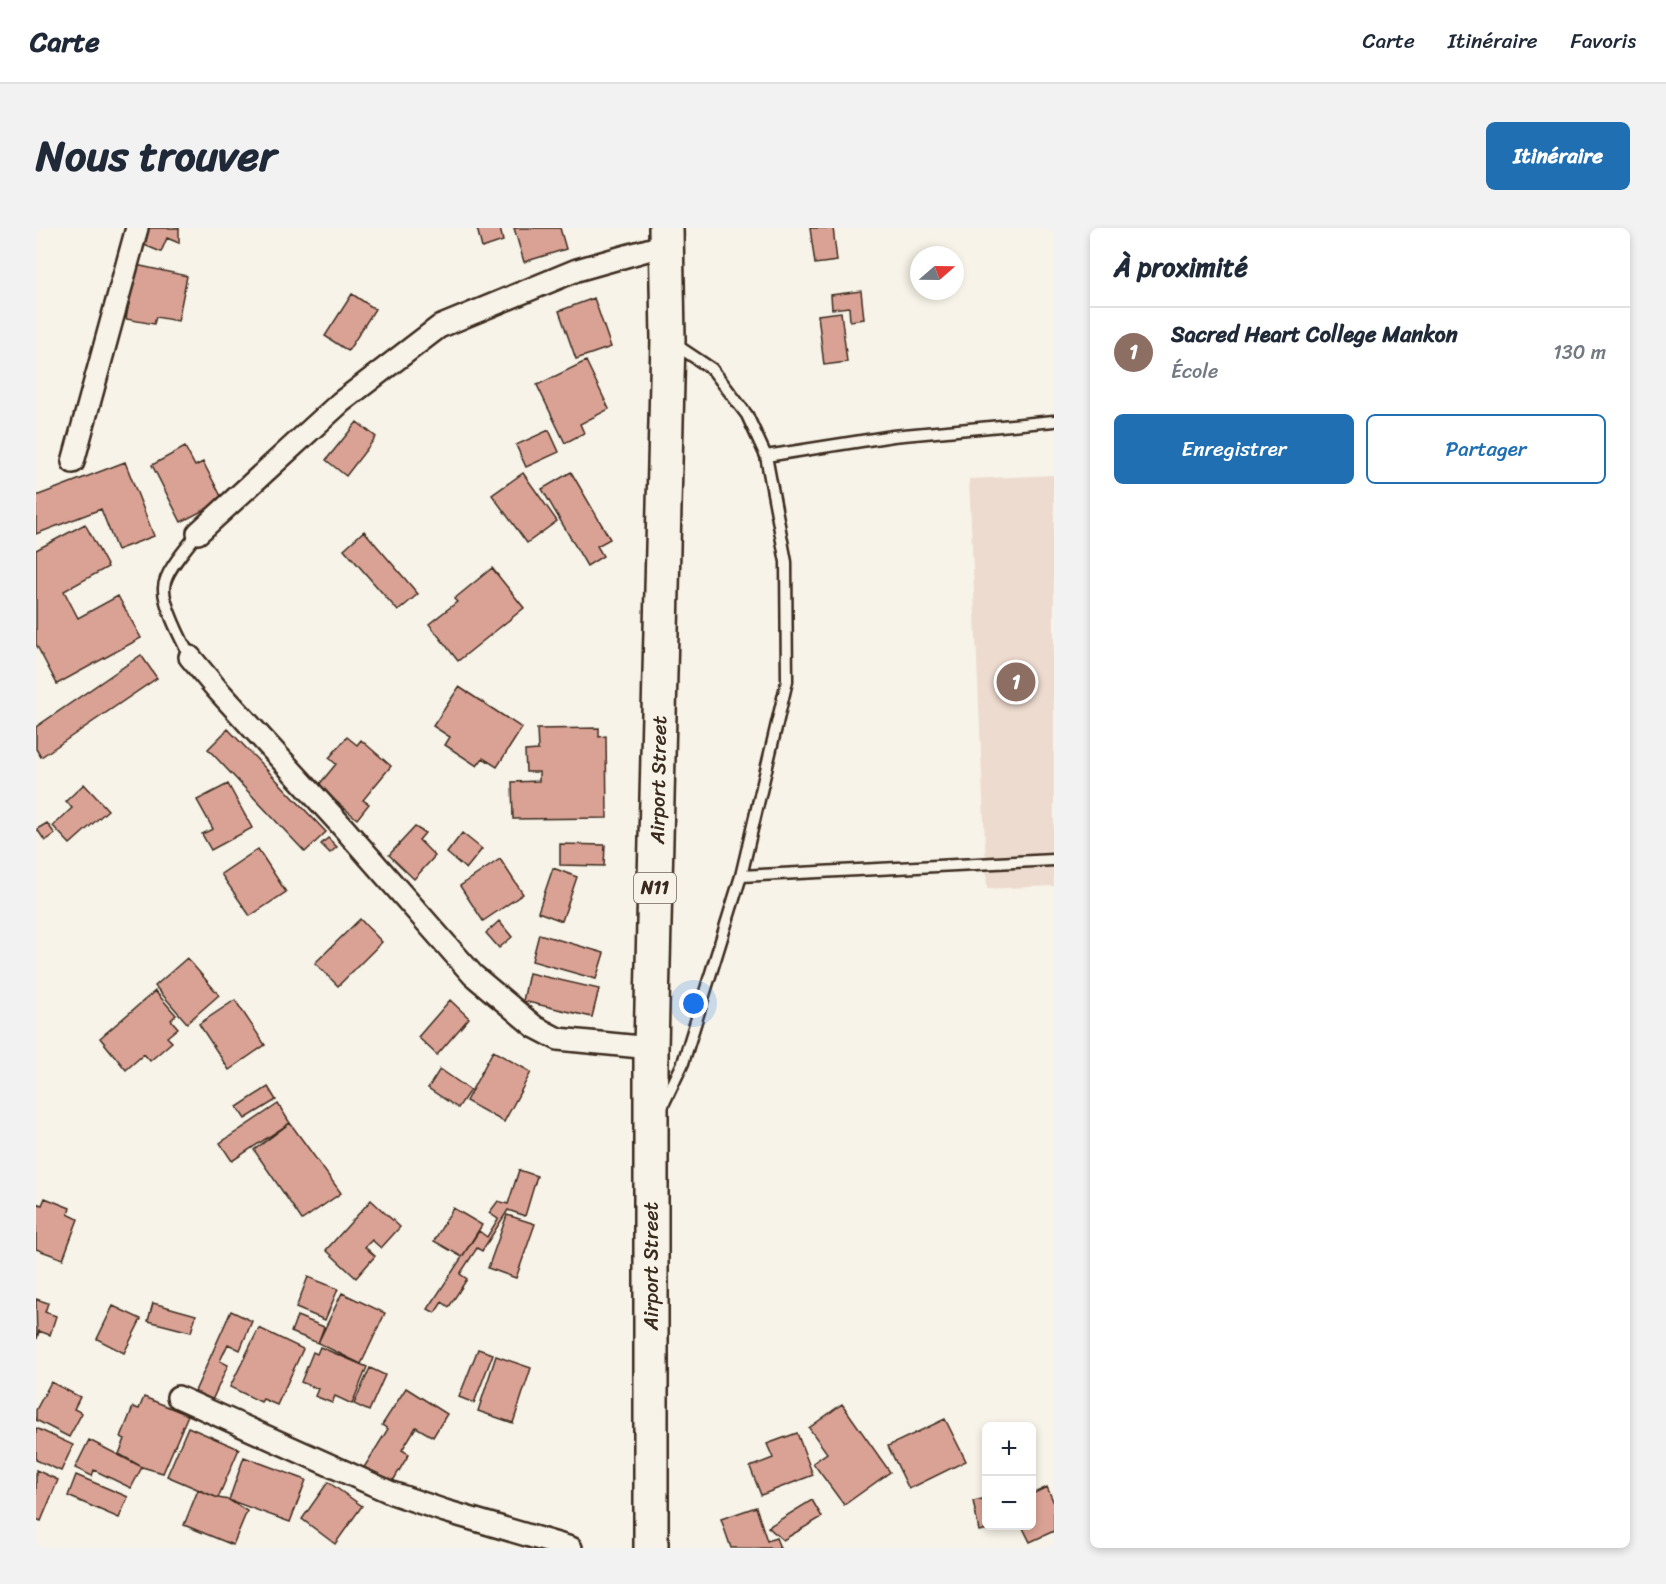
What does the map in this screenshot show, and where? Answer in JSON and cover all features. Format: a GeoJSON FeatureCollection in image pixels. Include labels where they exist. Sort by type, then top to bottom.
{"type":"FeatureCollection","features":[{"type":"Feature","properties":{"kind":"highway","name":"Airport Street"},"geometry":{"type":"LineString","coordinates":[[651,1548],[651,1048],[668,339],[665,237]]}},
{"type":"Feature","properties":{"kind":"street"},"geometry":{"type":"LineString","coordinates":[[74,462],[137,228]]}},
{"type":"Feature","properties":{"kind":"street"},"geometry":{"type":"LineString","coordinates":[[198,533],[341,402],[439,327],[665,237]]}},
{"type":"Feature","properties":{"kind":"street"},"geometry":{"type":"LineString","coordinates":[[190,657],[473,975],[535,1027],[558,1039],[651,1048]]}},
{"type":"Feature","properties":{"kind":"street"},"geometry":{"type":"LineString","coordinates":[[178,1397],[392,1493],[572,1548]]}},
{"type":"Feature","properties":{"kind":"lane"},"geometry":{"type":"LineString","coordinates":[[651,1129],[683,1063],[741,876],[787,681],[786,562],[766,456],[747,415],[712,369],[668,339]]}},
{"type":"Feature","properties":{"kind":"lane"},"geometry":{"type":"LineString","coordinates":[[766,456],[893,436],[1054,421]]}},
{"type":"Feature","properties":{"kind":"lane"},"geometry":{"type":"LineString","coordinates":[[190,657],[171,618],[164,587],[176,560],[198,533]]}},
{"type":"Feature","properties":{"kind":"lane"},"geometry":{"type":"LineString","coordinates":[[741,876],[1054,860]]}},
{"type":"Feature","properties":{"kind":"shaded area"},"geometry":{"type":"Polygon","coordinates":[[[1054,475],[1054,886],[987,889],[969,479],[1054,475]]]}},
{"type":"Feature","properties":{"kind":"building"},"geometry":{"type":"Polygon","coordinates":[[[149,228],[179,228],[179,243],[167,238],[161,252],[142,244],[149,228]]]}},
{"type":"Feature","properties":{"kind":"building"},"geometry":{"type":"Polygon","coordinates":[[[477,228],[500,228],[503,241],[482,248],[477,228]]]}},
{"type":"Feature","properties":{"kind":"building"},"geometry":{"type":"Polygon","coordinates":[[[514,228],[560,228],[566,249],[524,262],[514,228]]]}},
{"type":"Feature","properties":{"kind":"building"},"geometry":{"type":"Polygon","coordinates":[[[810,228],[833,228],[837,261],[815,264],[810,228]]]}},
{"type":"Feature","properties":{"kind":"building"},"geometry":{"type":"Polygon","coordinates":[[[136,265],[187,276],[178,321],[156,317],[154,324],[126,319],[136,265]]]}},
{"type":"Feature","properties":{"kind":"building"},"geometry":{"type":"Polygon","coordinates":[[[861,291],[864,319],[850,321],[849,307],[832,309],[831,295],[861,291]]]}},
{"type":"Feature","properties":{"kind":"building"},"geometry":{"type":"Polygon","coordinates":[[[352,294],[375,309],[348,351],[325,336],[352,294]]]}},
{"type":"Feature","properties":{"kind":"building"},"geometry":{"type":"Polygon","coordinates":[[[594,298],[611,347],[576,359],[559,311],[594,298]]]}},
{"type":"Feature","properties":{"kind":"building"},"geometry":{"type":"Polygon","coordinates":[[[841,312],[847,362],[824,365],[818,315],[841,312]]]}},
{"type":"Feature","properties":{"kind":"building"},"geometry":{"type":"Polygon","coordinates":[[[586,361],[609,409],[580,424],[584,433],[565,443],[537,385],[586,361]]]}},
{"type":"Feature","properties":{"kind":"building"},"geometry":{"type":"Polygon","coordinates":[[[357,422],[376,437],[346,476],[326,460],[357,422]]]}},
{"type":"Feature","properties":{"kind":"building"},"geometry":{"type":"Polygon","coordinates":[[[549,430],[559,452],[526,467],[516,445],[549,430]]]}},
{"type":"Feature","properties":{"kind":"building"},"geometry":{"type":"Polygon","coordinates":[[[185,447],[195,466],[203,462],[223,500],[181,522],[152,465],[185,447]]]}},
{"type":"Feature","properties":{"kind":"building"},"geometry":{"type":"Polygon","coordinates":[[[125,462],[154,536],[117,550],[101,509],[36,534],[36,496],[125,462]]]}},
{"type":"Feature","properties":{"kind":"building"},"geometry":{"type":"Polygon","coordinates":[[[571,472],[610,539],[597,546],[603,556],[587,566],[542,489],[571,472]]]}},
{"type":"Feature","properties":{"kind":"building"},"geometry":{"type":"Polygon","coordinates":[[[523,473],[557,521],[527,543],[492,495],[523,473]]]}},
{"type":"Feature","properties":{"kind":"building"},"geometry":{"type":"Polygon","coordinates":[[[85,524],[108,567],[64,591],[78,618],[118,596],[141,638],[57,684],[36,644],[36,550],[85,524]]]}},
{"type":"Feature","properties":{"kind":"building"},"geometry":{"type":"Polygon","coordinates":[[[364,531],[418,594],[398,611],[344,549],[364,531]]]}},
{"type":"Feature","properties":{"kind":"building"},"geometry":{"type":"Polygon","coordinates":[[[492,568],[524,608],[458,661],[429,624],[457,602],[454,599],[492,568]]]}},
{"type":"Feature","properties":{"kind":"building"},"geometry":{"type":"Polygon","coordinates":[[[141,655],[157,678],[41,757],[36,749],[36,727],[141,655]]]}},
{"type":"Feature","properties":{"kind":"building"},"geometry":{"type":"Polygon","coordinates":[[[459,687],[522,728],[497,767],[483,758],[477,766],[445,745],[450,737],[433,726],[459,687]]]}},
{"type":"Feature","properties":{"kind":"building"},"geometry":{"type":"Polygon","coordinates":[[[599,728],[599,737],[606,736],[607,818],[513,819],[512,782],[539,781],[539,772],[526,772],[525,751],[538,750],[537,729],[599,728]]]}},
{"type":"Feature","properties":{"kind":"building"},"geometry":{"type":"Polygon","coordinates":[[[228,729],[326,832],[305,852],[208,749],[228,729]]]}},
{"type":"Feature","properties":{"kind":"building"},"geometry":{"type":"Polygon","coordinates":[[[347,737],[357,745],[361,740],[391,766],[363,800],[369,804],[357,819],[318,786],[336,764],[329,758],[347,737]]]}},
{"type":"Feature","properties":{"kind":"building"},"geometry":{"type":"Polygon","coordinates":[[[84,784],[108,810],[70,844],[53,826],[72,808],[66,801],[84,784]]]}},
{"type":"Feature","properties":{"kind":"building"},"geometry":{"type":"Polygon","coordinates":[[[228,784],[252,828],[211,850],[202,834],[213,829],[197,800],[228,784]]]}},
{"type":"Feature","properties":{"kind":"building"},"geometry":{"type":"Polygon","coordinates":[[[47,823],[55,834],[45,841],[37,829],[47,823]]]}},
{"type":"Feature","properties":{"kind":"building"},"geometry":{"type":"Polygon","coordinates":[[[415,827],[425,833],[419,840],[435,856],[414,879],[389,855],[415,827]]]}},
{"type":"Feature","properties":{"kind":"building"},"geometry":{"type":"Polygon","coordinates":[[[462,833],[482,849],[466,869],[447,853],[462,833]]]}},
{"type":"Feature","properties":{"kind":"building"},"geometry":{"type":"Polygon","coordinates":[[[328,838],[337,847],[330,853],[321,844],[328,838]]]}},
{"type":"Feature","properties":{"kind":"building"},"geometry":{"type":"Polygon","coordinates":[[[560,844],[605,845],[604,866],[560,865],[560,844]]]}},
{"type":"Feature","properties":{"kind":"building"},"geometry":{"type":"Polygon","coordinates":[[[258,849],[286,892],[250,916],[221,874],[258,849]]]}},
{"type":"Feature","properties":{"kind":"building"},"geometry":{"type":"Polygon","coordinates":[[[500,859],[523,894],[483,921],[460,886],[500,859]]]}},
{"type":"Feature","properties":{"kind":"building"},"geometry":{"type":"Polygon","coordinates":[[[553,868],[577,877],[562,921],[538,912],[553,868]]]}},
{"type":"Feature","properties":{"kind":"building"},"geometry":{"type":"Polygon","coordinates":[[[360,919],[382,942],[338,986],[315,963],[360,919]]]}},
{"type":"Feature","properties":{"kind":"building"},"geometry":{"type":"Polygon","coordinates":[[[499,921],[512,937],[499,948],[486,933],[499,921]]]}},
{"type":"Feature","properties":{"kind":"building"},"geometry":{"type":"Polygon","coordinates":[[[539,934],[604,953],[596,979],[532,961],[539,934]]]}},
{"type":"Feature","properties":{"kind":"building"},"geometry":{"type":"Polygon","coordinates":[[[187,958],[219,995],[187,1023],[155,986],[187,958]]]}},
{"type":"Feature","properties":{"kind":"building"},"geometry":{"type":"Polygon","coordinates":[[[529,973],[599,989],[592,1017],[523,1001],[529,973]]]}},
{"type":"Feature","properties":{"kind":"building"},"geometry":{"type":"Polygon","coordinates":[[[155,991],[176,1015],[171,1020],[178,1028],[167,1037],[172,1042],[150,1061],[144,1054],[126,1070],[100,1038],[155,991]]]}},
{"type":"Feature","properties":{"kind":"building"},"geometry":{"type":"Polygon","coordinates":[[[235,1000],[265,1045],[229,1070],[199,1024],[235,1000]]]}},
{"type":"Feature","properties":{"kind":"building"},"geometry":{"type":"Polygon","coordinates":[[[450,1000],[469,1018],[437,1055],[418,1037],[450,1000]]]}},
{"type":"Feature","properties":{"kind":"building"},"geometry":{"type":"Polygon","coordinates":[[[493,1051],[531,1072],[504,1122],[466,1101],[493,1051]]]}},
{"type":"Feature","properties":{"kind":"building"},"geometry":{"type":"Polygon","coordinates":[[[440,1069],[470,1090],[458,1108],[428,1088],[440,1069]]]}},
{"type":"Feature","properties":{"kind":"building"},"geometry":{"type":"Polygon","coordinates":[[[268,1087],[276,1100],[245,1119],[237,1107],[268,1087]]]}},
{"type":"Feature","properties":{"kind":"building"},"geometry":{"type":"Polygon","coordinates":[[[278,1104],[290,1123],[232,1161],[220,1143],[278,1104]]]}},
{"type":"Feature","properties":{"kind":"building"},"geometry":{"type":"Polygon","coordinates":[[[290,1123],[341,1193],[302,1220],[254,1150],[290,1123]]]}},
{"type":"Feature","properties":{"kind":"building"},"geometry":{"type":"Polygon","coordinates":[[[519,1170],[537,1176],[525,1216],[508,1210],[482,1251],[477,1248],[460,1274],[467,1279],[449,1307],[442,1302],[435,1313],[428,1309],[479,1231],[487,1237],[498,1219],[489,1213],[498,1201],[508,1204],[519,1170]]]}},
{"type":"Feature","properties":{"kind":"building"},"geometry":{"type":"Polygon","coordinates":[[[45,1198],[70,1208],[68,1214],[78,1219],[63,1259],[36,1249],[36,1203],[42,1205],[45,1198]]]}},
{"type":"Feature","properties":{"kind":"building"},"geometry":{"type":"Polygon","coordinates":[[[371,1200],[400,1227],[381,1248],[372,1240],[365,1247],[375,1256],[356,1278],[326,1250],[371,1200]]]}},
{"type":"Feature","properties":{"kind":"building"},"geometry":{"type":"Polygon","coordinates":[[[453,1208],[482,1225],[462,1257],[434,1241],[453,1208]]]}},
{"type":"Feature","properties":{"kind":"building"},"geometry":{"type":"Polygon","coordinates":[[[507,1215],[535,1224],[516,1278],[488,1268],[507,1215]]]}},
{"type":"Feature","properties":{"kind":"building"},"geometry":{"type":"Polygon","coordinates":[[[308,1277],[338,1289],[325,1320],[296,1308],[308,1277]]]}},
{"type":"Feature","properties":{"kind":"building"},"geometry":{"type":"Polygon","coordinates":[[[342,1293],[385,1313],[361,1364],[318,1343],[342,1293]]]}},
{"type":"Feature","properties":{"kind":"building"},"geometry":{"type":"Polygon","coordinates":[[[36,1299],[48,1303],[45,1312],[56,1316],[50,1335],[39,1331],[37,1339],[36,1299]]]}},
{"type":"Feature","properties":{"kind":"building"},"geometry":{"type":"Polygon","coordinates":[[[153,1303],[196,1315],[191,1332],[148,1321],[153,1303]]]}},
{"type":"Feature","properties":{"kind":"building"},"geometry":{"type":"Polygon","coordinates":[[[113,1306],[141,1319],[124,1353],[97,1339],[113,1306]]]}},
{"type":"Feature","properties":{"kind":"building"},"geometry":{"type":"Polygon","coordinates":[[[231,1311],[252,1321],[240,1350],[228,1344],[220,1361],[228,1365],[209,1407],[192,1398],[231,1311]]]}},
{"type":"Feature","properties":{"kind":"building"},"geometry":{"type":"Polygon","coordinates":[[[297,1316],[324,1327],[318,1343],[291,1332],[297,1316]]]}},
{"type":"Feature","properties":{"kind":"building"},"geometry":{"type":"Polygon","coordinates":[[[259,1328],[303,1349],[277,1405],[263,1399],[261,1402],[230,1387],[259,1328]]]}},
{"type":"Feature","properties":{"kind":"building"},"geometry":{"type":"Polygon","coordinates":[[[320,1347],[367,1367],[352,1404],[335,1396],[332,1403],[315,1396],[318,1389],[301,1382],[313,1352],[317,1354],[320,1347]]]}},
{"type":"Feature","properties":{"kind":"building"},"geometry":{"type":"Polygon","coordinates":[[[478,1349],[493,1354],[474,1403],[459,1397],[478,1349]]]}},
{"type":"Feature","properties":{"kind":"building"},"geometry":{"type":"Polygon","coordinates":[[[496,1356],[531,1368],[513,1423],[478,1411],[496,1356]]]}},
{"type":"Feature","properties":{"kind":"building"},"geometry":{"type":"Polygon","coordinates":[[[370,1368],[385,1375],[369,1411],[354,1404],[370,1368]]]}},
{"type":"Feature","properties":{"kind":"building"},"geometry":{"type":"Polygon","coordinates":[[[51,1382],[80,1397],[74,1409],[82,1413],[69,1437],[36,1420],[36,1410],[51,1382]]]}},
{"type":"Feature","properties":{"kind":"building"},"geometry":{"type":"Polygon","coordinates":[[[406,1388],[447,1414],[433,1437],[416,1427],[402,1450],[409,1454],[390,1486],[363,1469],[388,1429],[382,1425],[406,1388]]]}},
{"type":"Feature","properties":{"kind":"building"},"geometry":{"type":"Polygon","coordinates":[[[144,1397],[188,1415],[163,1473],[142,1467],[119,1454],[125,1439],[121,1437],[133,1407],[139,1409],[144,1397]]]}},
{"type":"Feature","properties":{"kind":"building"},"geometry":{"type":"Polygon","coordinates":[[[842,1404],[890,1472],[844,1505],[813,1463],[827,1453],[809,1428],[842,1404]]]}},
{"type":"Feature","properties":{"kind":"building"},"geometry":{"type":"Polygon","coordinates":[[[945,1419],[966,1461],[909,1489],[888,1446],[945,1419]]]}},
{"type":"Feature","properties":{"kind":"building"},"geometry":{"type":"Polygon","coordinates":[[[188,1427],[239,1449],[218,1498],[167,1476],[188,1427]]]}},
{"type":"Feature","properties":{"kind":"building"},"geometry":{"type":"Polygon","coordinates":[[[36,1428],[73,1445],[61,1471],[36,1460],[36,1428]]]}},
{"type":"Feature","properties":{"kind":"building"},"geometry":{"type":"Polygon","coordinates":[[[797,1433],[813,1475],[761,1495],[750,1467],[773,1458],[767,1444],[797,1433]]]}},
{"type":"Feature","properties":{"kind":"building"},"geometry":{"type":"Polygon","coordinates":[[[89,1440],[142,1467],[131,1488],[94,1470],[92,1476],[75,1468],[89,1440]]]}},
{"type":"Feature","properties":{"kind":"building"},"geometry":{"type":"Polygon","coordinates":[[[244,1457],[306,1480],[290,1522],[229,1500],[244,1457]]]}},
{"type":"Feature","properties":{"kind":"building"},"geometry":{"type":"Polygon","coordinates":[[[36,1470],[58,1480],[41,1521],[36,1519],[36,1470]]]}},
{"type":"Feature","properties":{"kind":"building"},"geometry":{"type":"Polygon","coordinates":[[[76,1475],[128,1497],[119,1518],[68,1496],[76,1475]]]}},
{"type":"Feature","properties":{"kind":"building"},"geometry":{"type":"Polygon","coordinates":[[[328,1482],[362,1506],[335,1544],[302,1519],[328,1482]]]}},
{"type":"Feature","properties":{"kind":"building"},"geometry":{"type":"Polygon","coordinates":[[[1047,1487],[1054,1503],[1054,1531],[1030,1542],[1024,1530],[1036,1530],[1036,1492],[1047,1487]]]}},
{"type":"Feature","properties":{"kind":"building"},"geometry":{"type":"Polygon","coordinates":[[[198,1490],[229,1500],[247,1511],[233,1545],[184,1525],[198,1490]]]}},
{"type":"Feature","properties":{"kind":"building"},"geometry":{"type":"Polygon","coordinates":[[[982,1499],[982,1530],[984,1530],[979,1531],[973,1501],[982,1499]]]}},
{"type":"Feature","properties":{"kind":"building"},"geometry":{"type":"Polygon","coordinates":[[[812,1500],[822,1517],[783,1540],[768,1527],[812,1500]]]}},
{"type":"Feature","properties":{"kind":"building"},"geometry":{"type":"Polygon","coordinates":[[[756,1507],[767,1541],[776,1538],[780,1548],[731,1548],[721,1519],[756,1507]]]}},
{"type":"Feature","properties":{"kind":"place","name":"Sacred Heart College Mankon"},"geometry":{"type":"Point","coordinates":[1016,682]}}]}
